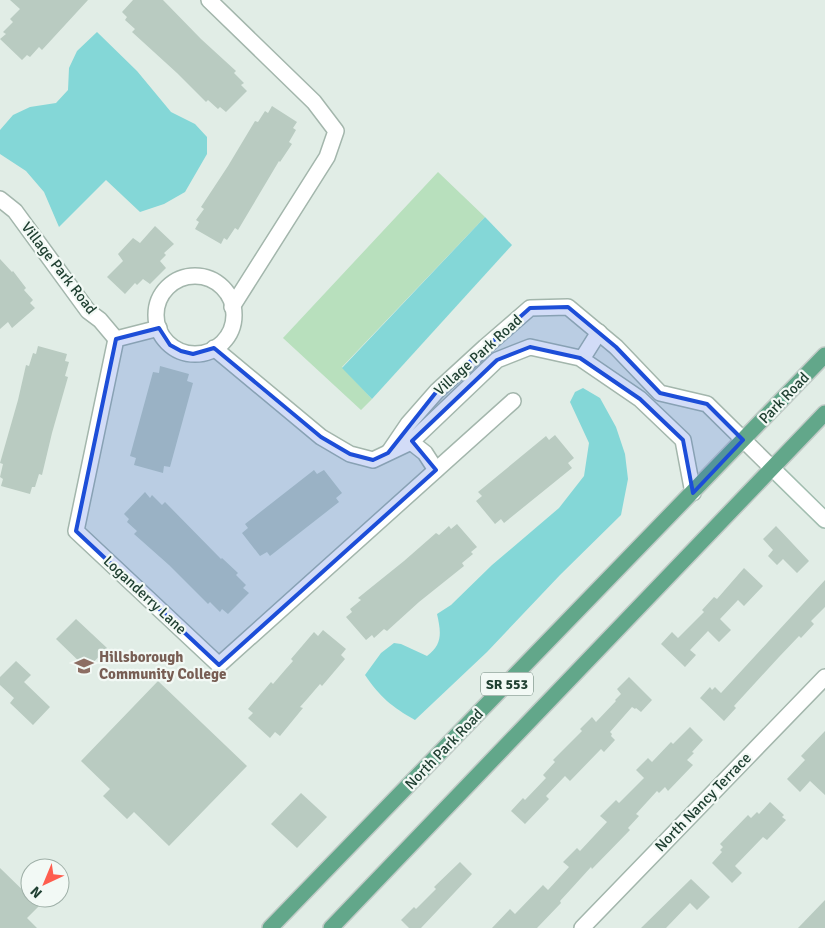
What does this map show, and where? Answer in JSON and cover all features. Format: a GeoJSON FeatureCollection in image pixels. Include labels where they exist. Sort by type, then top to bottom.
{"type":"FeatureCollection","features":[{"type":"Feature","properties":{"kind":"main road","name":"Park Road"},"geometry":{"type":"LineString","coordinates":[[743,440],[825,355]]}},
{"type":"Feature","properties":{"kind":"main road","name":"SR 553"},"geometry":{"type":"LineString","coordinates":[[331,928],[825,413]]}},
{"type":"Feature","properties":{"kind":"main road","name":"North Park Road"},"geometry":{"type":"LineString","coordinates":[[270,928],[743,440]]}},
{"type":"Feature","properties":{"kind":"street"},"geometry":{"type":"LineString","coordinates":[[209,0],[314,102],[336,131],[327,157],[232,307]]}},
{"type":"Feature","properties":{"kind":"street","name":"Village Park Road"},"geometry":{"type":"LineString","coordinates":[[0,199],[14,211],[88,311],[100,320],[116,339]]}},
{"type":"Feature","properties":{"kind":"street"},"geometry":{"type":"LineString","coordinates":[[190,276],[214,281],[224,289],[231,300],[232,307],[234,313],[232,326],[227,337],[206,352],[193,354],[181,351],[170,345],[161,335],[157,323],[156,310],[160,298],[167,288],[177,280],[190,276]]}},
{"type":"Feature","properties":{"kind":"street","name":"Village Park Road"},"geometry":{"type":"LineString","coordinates":[[388,453],[408,424],[437,391],[530,308],[568,307],[616,346],[660,393]]}},
{"type":"Feature","properties":{"kind":"street"},"geometry":{"type":"LineString","coordinates":[[116,339],[159,328]]}},
{"type":"Feature","properties":{"kind":"street"},"geometry":{"type":"LineString","coordinates":[[582,359],[599,332]]}},
{"type":"Feature","properties":{"kind":"street","name":"Loganderry Lane"},"geometry":{"type":"LineString","coordinates":[[116,339],[76,531],[219,665],[513,401]]}},
{"type":"Feature","properties":{"kind":"street"},"geometry":{"type":"LineString","coordinates":[[490,342],[504,357]]}},
{"type":"Feature","properties":{"kind":"street","name":"Village Park Road"},"geometry":{"type":"LineString","coordinates":[[214,348],[321,437],[350,454],[373,460],[411,442],[497,360],[530,347],[582,359],[640,399],[683,440],[693,493]]}},
{"type":"Feature","properties":{"kind":"street"},"geometry":{"type":"LineString","coordinates":[[648,406],[660,393],[707,404],[825,520]]}},
{"type":"Feature","properties":{"kind":"street"},"geometry":{"type":"LineString","coordinates":[[411,442],[424,453],[436,470]]}},
{"type":"Feature","properties":{"kind":"street","name":"North Nancy Terrace"},"geometry":{"type":"LineString","coordinates":[[582,928],[825,677]]}},
{"type":"Feature","properties":{"kind":"highlighted area"},"geometry":{"type":"Polygon","coordinates":[[[568,307],[616,347],[660,393],[707,404],[743,440],[693,493],[683,440],[640,399],[580,358],[530,347],[497,360],[412,441],[436,470],[219,665],[76,531],[116,339],[159,328],[170,345],[181,351],[193,354],[214,348],[321,437],[350,454],[373,460],[388,453],[437,391],[530,308],[568,307]]]}},
{"type":"Feature","properties":{"kind":"green space"},"geometry":{"type":"Polygon","coordinates":[[[438,172],[485,217],[342,367],[372,399],[361,410],[283,338],[438,172]]]}},
{"type":"Feature","properties":{"kind":"water"},"geometry":{"type":"Polygon","coordinates":[[[97,32],[137,71],[171,112],[195,124],[207,137],[207,154],[185,192],[164,204],[140,212],[106,180],[59,227],[44,192],[26,171],[0,154],[0,130],[13,115],[30,107],[56,103],[68,90],[69,68],[77,51],[97,32]]]}},
{"type":"Feature","properties":{"kind":"water"},"geometry":{"type":"Polygon","coordinates":[[[485,217],[512,245],[372,399],[342,368],[485,217]]]}},
{"type":"Feature","properties":{"kind":"water"},"geometry":{"type":"Polygon","coordinates":[[[583,388],[600,398],[616,427],[625,454],[628,479],[621,515],[560,575],[487,652],[415,720],[387,701],[365,675],[381,653],[394,643],[401,644],[427,656],[436,647],[438,642],[439,626],[437,614],[451,605],[492,565],[559,508],[584,476],[589,443],[570,402],[575,392],[583,388]]]}},
{"type":"Feature","properties":{"kind":"building"},"geometry":{"type":"Polygon","coordinates":[[[10,0],[88,0],[42,50],[39,47],[30,57],[27,55],[22,60],[0,39],[6,34],[3,32],[13,22],[10,19],[20,9],[10,0]]]}},
{"type":"Feature","properties":{"kind":"building"},"geometry":{"type":"Polygon","coordinates":[[[133,0],[163,0],[236,71],[234,73],[244,83],[241,85],[247,91],[226,112],[220,107],[218,109],[208,100],[206,102],[132,32],[135,29],[125,20],[127,17],[122,12],[133,0]]]}},
{"type":"Feature","properties":{"kind":"building"},"geometry":{"type":"Polygon","coordinates":[[[272,106],[297,122],[293,128],[296,130],[289,142],[292,144],[279,161],[238,230],[235,228],[227,240],[224,238],[221,244],[195,229],[199,222],[196,220],[204,209],[201,207],[255,121],[258,122],[265,111],[268,113],[272,106]]]}},
{"type":"Feature","properties":{"kind":"building"},"geometry":{"type":"Polygon","coordinates":[[[155,226],[174,244],[164,253],[166,255],[160,261],[166,268],[150,284],[143,279],[137,285],[135,283],[125,294],[107,277],[123,261],[118,254],[133,238],[140,243],[155,226]]]}},
{"type":"Feature","properties":{"kind":"building"},"geometry":{"type":"Polygon","coordinates":[[[0,259],[13,271],[26,288],[24,290],[33,300],[30,303],[35,308],[12,328],[8,322],[0,329],[0,259]]]}},
{"type":"Feature","properties":{"kind":"building"},"geometry":{"type":"Polygon","coordinates":[[[38,346],[67,354],[65,361],[69,362],[65,376],[68,377],[42,475],[39,474],[35,487],[32,487],[30,494],[1,486],[3,479],[0,477],[3,464],[0,463],[26,365],[29,366],[33,353],[36,354],[38,346]]]}},
{"type":"Feature","properties":{"kind":"building"},"geometry":{"type":"Polygon","coordinates":[[[160,366],[189,374],[187,381],[193,383],[170,467],[164,466],[163,473],[134,465],[136,458],[130,456],[153,372],[159,373],[160,366]]]}},
{"type":"Feature","properties":{"kind":"building"},"geometry":{"type":"Polygon","coordinates":[[[555,435],[574,458],[568,463],[572,468],[504,523],[501,519],[495,524],[476,501],[482,496],[478,492],[546,436],[549,440],[555,435]]]}},
{"type":"Feature","properties":{"kind":"building"},"geometry":{"type":"Polygon","coordinates":[[[314,470],[317,474],[324,470],[342,493],[336,498],[339,502],[270,556],[267,552],[260,556],[242,533],[248,528],[245,524],[314,470]]]}},
{"type":"Feature","properties":{"kind":"building"},"geometry":{"type":"Polygon","coordinates":[[[145,492],[150,498],[152,495],[162,505],[165,502],[221,559],[238,573],[236,575],[246,585],[243,588],[249,593],[228,614],[222,609],[220,612],[210,602],[208,604],[169,565],[134,534],[137,531],[127,522],[129,519],[124,514],[145,492]]]}},
{"type":"Feature","properties":{"kind":"building"},"geometry":{"type":"Polygon","coordinates":[[[457,524],[477,547],[471,552],[473,554],[462,563],[464,566],[419,602],[387,631],[384,629],[374,638],[372,635],[366,640],[346,617],[352,612],[350,609],[361,600],[358,598],[436,533],[439,535],[449,526],[451,529],[457,524]]]}},
{"type":"Feature","properties":{"kind":"building"},"geometry":{"type":"Polygon","coordinates":[[[776,526],[809,561],[797,573],[783,559],[777,565],[768,556],[773,550],[763,539],[776,526]]]}},
{"type":"Feature","properties":{"kind":"building"},"geometry":{"type":"Polygon","coordinates":[[[744,568],[763,586],[744,606],[738,600],[720,619],[731,630],[719,642],[708,631],[690,650],[696,655],[685,667],[661,644],[672,632],[678,638],[704,612],[702,610],[714,597],[717,599],[744,568]]]}},
{"type":"Feature","properties":{"kind":"building"},"geometry":{"type":"Polygon","coordinates":[[[825,580],[825,607],[811,621],[814,624],[801,638],[799,636],[779,657],[734,706],[736,708],[724,721],[700,698],[710,687],[712,690],[715,687],[721,693],[825,580]]]}},
{"type":"Feature","properties":{"kind":"building"},"geometry":{"type":"Polygon","coordinates":[[[76,619],[107,648],[87,669],[56,639],[76,619]]]}},
{"type":"Feature","properties":{"kind":"building"},"geometry":{"type":"Polygon","coordinates":[[[323,630],[346,649],[341,655],[345,659],[322,686],[320,684],[300,707],[303,708],[280,736],[275,732],[270,738],[248,718],[253,713],[248,709],[271,682],[273,684],[293,661],[291,659],[314,632],[318,636],[323,630]]]}},
{"type":"Feature","properties":{"kind":"building"},"geometry":{"type":"Polygon","coordinates":[[[16,661],[31,675],[24,682],[50,707],[33,725],[10,703],[14,698],[0,685],[0,677],[16,661]]]}},
{"type":"Feature","properties":{"kind":"building"},"geometry":{"type":"Polygon","coordinates":[[[629,677],[652,700],[641,712],[632,707],[610,732],[615,740],[604,752],[601,749],[570,781],[565,776],[546,796],[549,799],[525,824],[511,811],[523,798],[525,800],[546,778],[543,775],[555,762],[553,760],[582,731],[580,729],[592,717],[596,722],[616,701],[621,694],[617,689],[629,677]]]}},
{"type":"Feature","properties":{"kind":"building"},"geometry":{"type":"Polygon","coordinates":[[[158,681],[247,766],[169,846],[134,812],[127,819],[103,796],[110,789],[81,761],[158,681]]]}},
{"type":"Feature","properties":{"kind":"building"},"geometry":{"type":"Polygon","coordinates":[[[690,727],[703,740],[687,760],[693,765],[668,791],[665,787],[659,793],[657,791],[636,814],[639,816],[628,828],[630,830],[592,869],[591,867],[537,928],[492,928],[510,909],[515,914],[543,885],[548,890],[569,867],[563,862],[577,848],[580,851],[607,822],[600,816],[616,800],[619,803],[644,778],[636,770],[648,758],[652,762],[671,742],[673,744],[690,727]]]}},
{"type":"Feature","properties":{"kind":"building"},"geometry":{"type":"Polygon","coordinates":[[[825,731],[825,795],[810,781],[800,792],[787,779],[805,760],[801,756],[825,731]]]}},
{"type":"Feature","properties":{"kind":"building"},"geometry":{"type":"Polygon","coordinates":[[[301,793],[327,817],[297,848],[271,824],[301,793]]]}},
{"type":"Feature","properties":{"kind":"building"},"geometry":{"type":"Polygon","coordinates":[[[770,802],[784,815],[782,817],[786,820],[767,840],[763,837],[735,866],[742,873],[732,883],[712,863],[722,852],[720,850],[723,847],[720,844],[748,815],[751,818],[757,812],[759,814],[770,802]]]}},
{"type":"Feature","properties":{"kind":"building"},"geometry":{"type":"Polygon","coordinates":[[[460,862],[472,874],[421,928],[409,928],[401,920],[414,907],[416,909],[436,889],[434,887],[460,862]]]}},
{"type":"Feature","properties":{"kind":"building"},"geometry":{"type":"Polygon","coordinates":[[[0,868],[20,887],[20,908],[37,908],[27,918],[37,928],[0,928],[0,868]]]}},
{"type":"Feature","properties":{"kind":"building"},"geometry":{"type":"Polygon","coordinates":[[[691,879],[710,897],[697,910],[690,903],[666,928],[641,928],[691,879]]]}},
{"type":"Feature","properties":{"kind":"building"},"geometry":{"type":"Polygon","coordinates":[[[825,900],[825,928],[798,928],[825,900]]]}},
{"type":"Feature","properties":{"kind":"place","name":"Hillsborough Community College"},"geometry":{"type":"Point","coordinates":[84,666]}}]}
